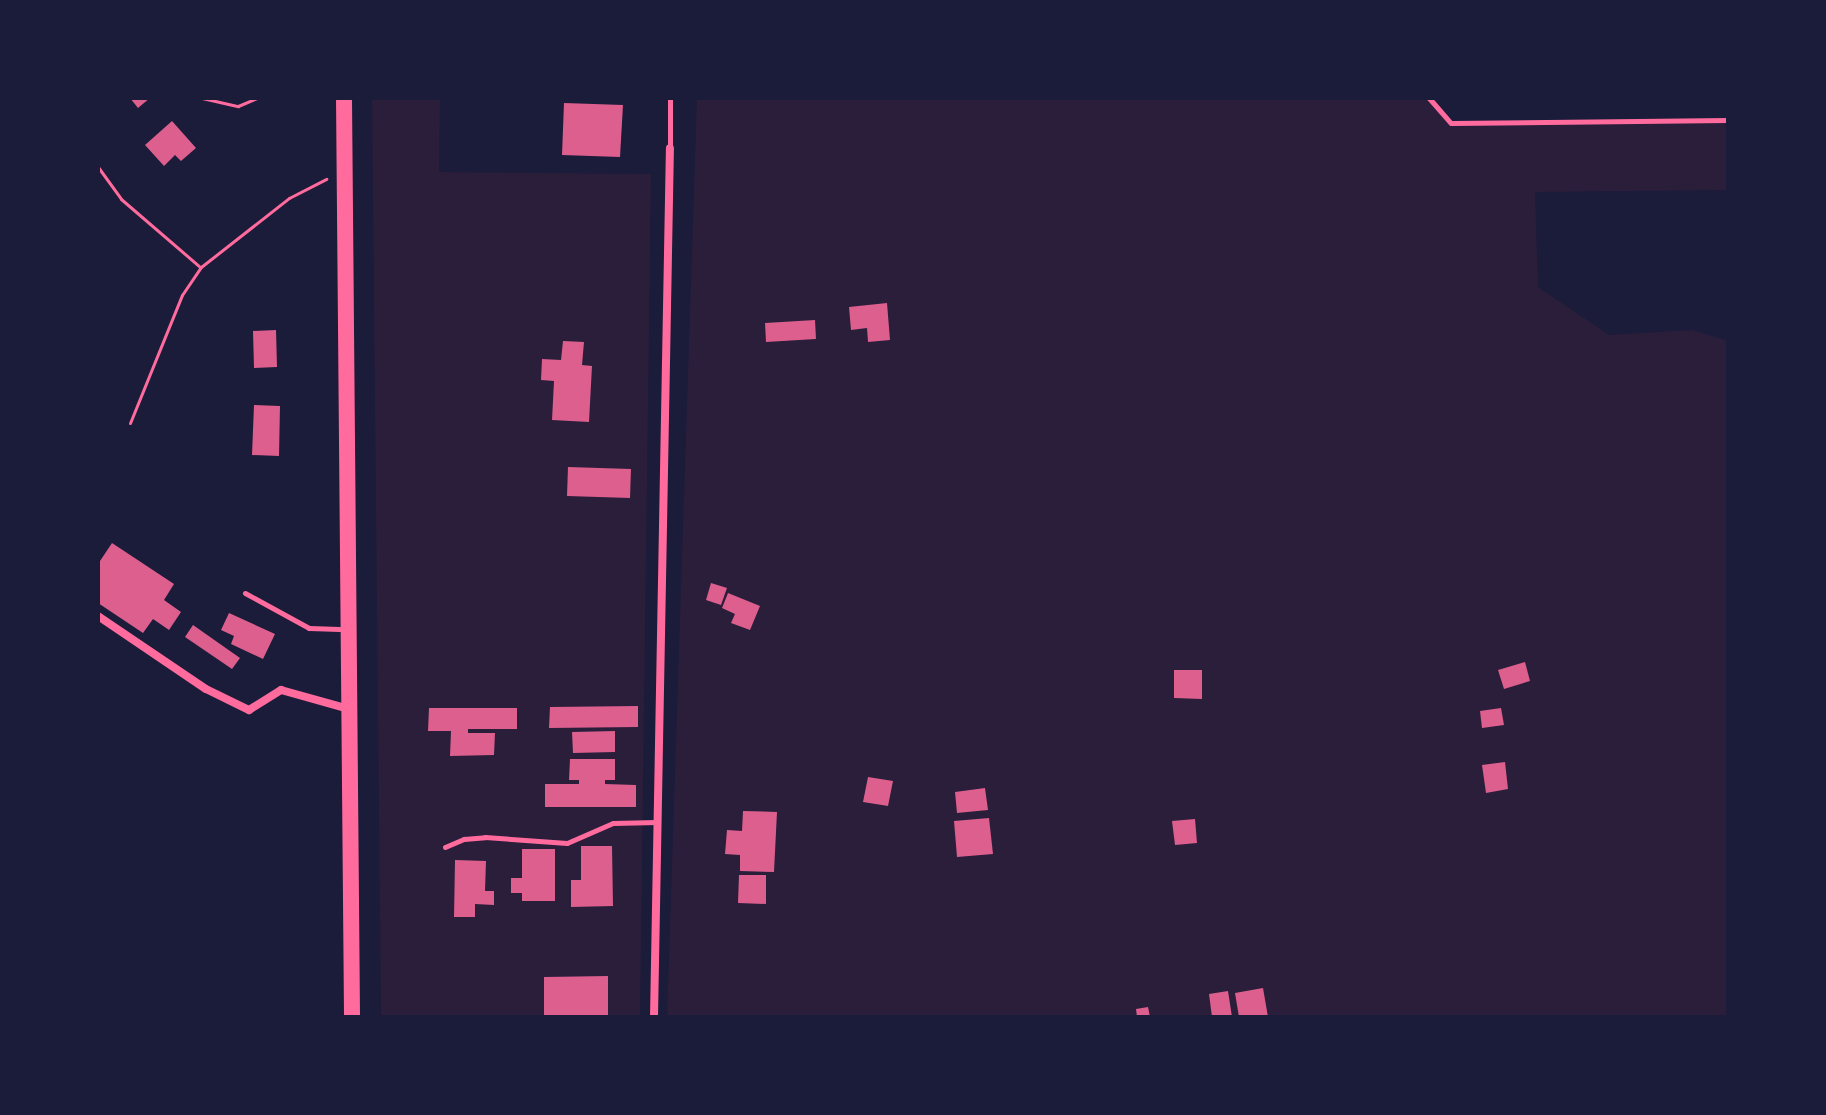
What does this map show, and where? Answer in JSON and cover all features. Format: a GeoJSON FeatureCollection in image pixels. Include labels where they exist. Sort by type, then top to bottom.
{"type":"FeatureCollection","features":[{"type":"Feature","properties":{"kind":"main road"},"geometry":{"type":"LineString","coordinates":[[344,98],[352,1017]]}},
{"type":"Feature","properties":{"kind":"street"},"geometry":{"type":"LineString","coordinates":[[654,1017],[670,148]]}},
{"type":"Feature","properties":{"kind":"street"},"geometry":{"type":"LineString","coordinates":[[98,616],[206,689],[249,710],[281,690],[350,710]]}},
{"type":"Feature","properties":{"kind":"lane"},"geometry":{"type":"LineString","coordinates":[[670,98],[670,148]]}},
{"type":"Feature","properties":{"kind":"lane"},"geometry":{"type":"LineString","coordinates":[[1429,98],[1451,123],[1728,120]]}},
{"type":"Feature","properties":{"kind":"lane"},"geometry":{"type":"LineString","coordinates":[[245,593],[309,628],[349,629]]}},
{"type":"Feature","properties":{"kind":"lane"},"geometry":{"type":"LineString","coordinates":[[445,847],[464,839],[485,837],[567,843],[613,823],[658,822]]}},
{"type":"Feature","properties":{"kind":"path"},"geometry":{"type":"LineString","coordinates":[[202,98],[238,106],[257,98]]}},
{"type":"Feature","properties":{"kind":"path"},"geometry":{"type":"LineString","coordinates":[[98,167],[121,199],[201,267]]}},
{"type":"Feature","properties":{"kind":"path"},"geometry":{"type":"LineString","coordinates":[[130,423],[182,295],[201,267],[289,198],[322,181],[346,174]]}},
{"type":"Feature","properties":{"kind":"shaded area"},"geometry":{"type":"Polygon","coordinates":[[[372,98],[440,98],[439,172],[651,174],[640,1017],[381,1017],[372,98]]]}},
{"type":"Feature","properties":{"kind":"shaded area"},"geometry":{"type":"Polygon","coordinates":[[[697,98],[1429,98],[1452,123],[1728,120],[1728,190],[1535,192],[1538,287],[1609,335],[1692,330],[1728,341],[1728,1017],[667,1017],[697,98]]]}},
{"type":"Feature","properties":{"kind":"building"},"geometry":{"type":"Polygon","coordinates":[[[130,98],[150,98],[138,108],[130,98]]]}},
{"type":"Feature","properties":{"kind":"building"},"geometry":{"type":"Polygon","coordinates":[[[564,103],[623,105],[620,157],[562,155],[564,103]]]}},
{"type":"Feature","properties":{"kind":"building"},"geometry":{"type":"Polygon","coordinates":[[[172,121],[196,148],[181,161],[175,155],[164,166],[145,145],[172,121]]]}},
{"type":"Feature","properties":{"kind":"building"},"geometry":{"type":"Polygon","coordinates":[[[887,303],[890,340],[868,342],[867,328],[851,330],[849,307],[887,303]]]}},
{"type":"Feature","properties":{"kind":"building"},"geometry":{"type":"Polygon","coordinates":[[[815,320],[816,339],[766,342],[765,323],[815,320]]]}},
{"type":"Feature","properties":{"kind":"building"},"geometry":{"type":"Polygon","coordinates":[[[276,330],[277,367],[254,368],[253,331],[276,330]]]}},
{"type":"Feature","properties":{"kind":"building"},"geometry":{"type":"Polygon","coordinates":[[[563,341],[584,342],[582,365],[592,366],[589,422],[552,420],[554,381],[541,380],[542,359],[561,360],[563,341]]]}},
{"type":"Feature","properties":{"kind":"building"},"geometry":{"type":"Polygon","coordinates":[[[254,405],[280,406],[279,456],[252,455],[254,405]]]}},
{"type":"Feature","properties":{"kind":"building"},"geometry":{"type":"Polygon","coordinates":[[[568,467],[631,469],[630,498],[567,496],[568,467]]]}},
{"type":"Feature","properties":{"kind":"building"},"geometry":{"type":"Polygon","coordinates":[[[112,543],[174,584],[164,600],[181,612],[169,630],[153,619],[143,633],[98,603],[98,564],[112,543]]]}},
{"type":"Feature","properties":{"kind":"building"},"geometry":{"type":"Polygon","coordinates":[[[711,583],[727,588],[721,605],[706,600],[711,583]]]}},
{"type":"Feature","properties":{"kind":"building"},"geometry":{"type":"Polygon","coordinates":[[[728,593],[760,606],[750,630],[731,623],[735,614],[722,608],[728,593]]]}},
{"type":"Feature","properties":{"kind":"building"},"geometry":{"type":"Polygon","coordinates":[[[229,613],[275,634],[263,659],[231,644],[234,636],[221,630],[229,613]]]}},
{"type":"Feature","properties":{"kind":"building"},"geometry":{"type":"Polygon","coordinates":[[[193,625],[240,658],[232,669],[185,637],[193,625]]]}},
{"type":"Feature","properties":{"kind":"building"},"geometry":{"type":"Polygon","coordinates":[[[1525,662],[1530,681],[1504,689],[1498,670],[1525,662]]]}},
{"type":"Feature","properties":{"kind":"building"},"geometry":{"type":"Polygon","coordinates":[[[1174,670],[1202,670],[1202,699],[1174,698],[1174,670]]]}},
{"type":"Feature","properties":{"kind":"building"},"geometry":{"type":"Polygon","coordinates":[[[638,706],[638,727],[549,728],[550,707],[638,706]]]}},
{"type":"Feature","properties":{"kind":"building"},"geometry":{"type":"Polygon","coordinates":[[[429,708],[517,708],[517,729],[468,729],[468,733],[495,733],[494,755],[450,756],[451,731],[428,731],[429,708]]]}},
{"type":"Feature","properties":{"kind":"building"},"geometry":{"type":"Polygon","coordinates":[[[1501,708],[1504,725],[1482,728],[1480,711],[1501,708]]]}},
{"type":"Feature","properties":{"kind":"building"},"geometry":{"type":"Polygon","coordinates":[[[615,731],[615,752],[573,753],[572,732],[615,731]]]}},
{"type":"Feature","properties":{"kind":"building"},"geometry":{"type":"Polygon","coordinates":[[[570,759],[615,759],[615,780],[605,780],[605,784],[636,785],[636,807],[545,807],[545,784],[579,784],[579,780],[569,780],[570,759]]]}},
{"type":"Feature","properties":{"kind":"building"},"geometry":{"type":"Polygon","coordinates":[[[1505,762],[1508,789],[1486,793],[1482,765],[1505,762]]]}},
{"type":"Feature","properties":{"kind":"building"},"geometry":{"type":"Polygon","coordinates":[[[868,777],[893,781],[888,806],[863,802],[868,777]]]}},
{"type":"Feature","properties":{"kind":"building"},"geometry":{"type":"Polygon","coordinates":[[[985,788],[988,810],[957,813],[955,792],[985,788]]]}},
{"type":"Feature","properties":{"kind":"building"},"geometry":{"type":"Polygon","coordinates":[[[743,811],[777,812],[774,872],[740,871],[740,855],[725,854],[727,830],[742,831],[743,811]]]}},
{"type":"Feature","properties":{"kind":"building"},"geometry":{"type":"Polygon","coordinates":[[[989,818],[993,854],[957,857],[954,821],[989,818]]]}},
{"type":"Feature","properties":{"kind":"building"},"geometry":{"type":"Polygon","coordinates":[[[1195,819],[1197,843],[1175,845],[1172,821],[1195,819]]]}},
{"type":"Feature","properties":{"kind":"building"},"geometry":{"type":"Polygon","coordinates":[[[581,846],[612,846],[613,906],[571,907],[571,880],[581,880],[581,846]]]}},
{"type":"Feature","properties":{"kind":"building"},"geometry":{"type":"Polygon","coordinates":[[[522,849],[555,849],[555,901],[522,901],[522,893],[511,893],[511,878],[522,878],[522,849]]]}},
{"type":"Feature","properties":{"kind":"building"},"geometry":{"type":"Polygon","coordinates":[[[455,860],[486,861],[485,891],[494,891],[494,905],[475,904],[475,917],[454,917],[455,860]]]}},
{"type":"Feature","properties":{"kind":"building"},"geometry":{"type":"Polygon","coordinates":[[[739,875],[766,875],[766,904],[738,903],[739,875]]]}},
{"type":"Feature","properties":{"kind":"building"},"geometry":{"type":"Polygon","coordinates":[[[608,976],[608,1017],[544,1017],[544,977],[608,976]]]}},
{"type":"Feature","properties":{"kind":"building"},"geometry":{"type":"Polygon","coordinates":[[[1263,988],[1268,1017],[1239,1017],[1235,993],[1263,988]]]}},
{"type":"Feature","properties":{"kind":"building"},"geometry":{"type":"Polygon","coordinates":[[[1228,991],[1232,1017],[1212,1017],[1209,994],[1228,991]]]}},
{"type":"Feature","properties":{"kind":"building"},"geometry":{"type":"Polygon","coordinates":[[[1148,1007],[1150,1017],[1137,1017],[1136,1009],[1148,1007]]]}}]}
